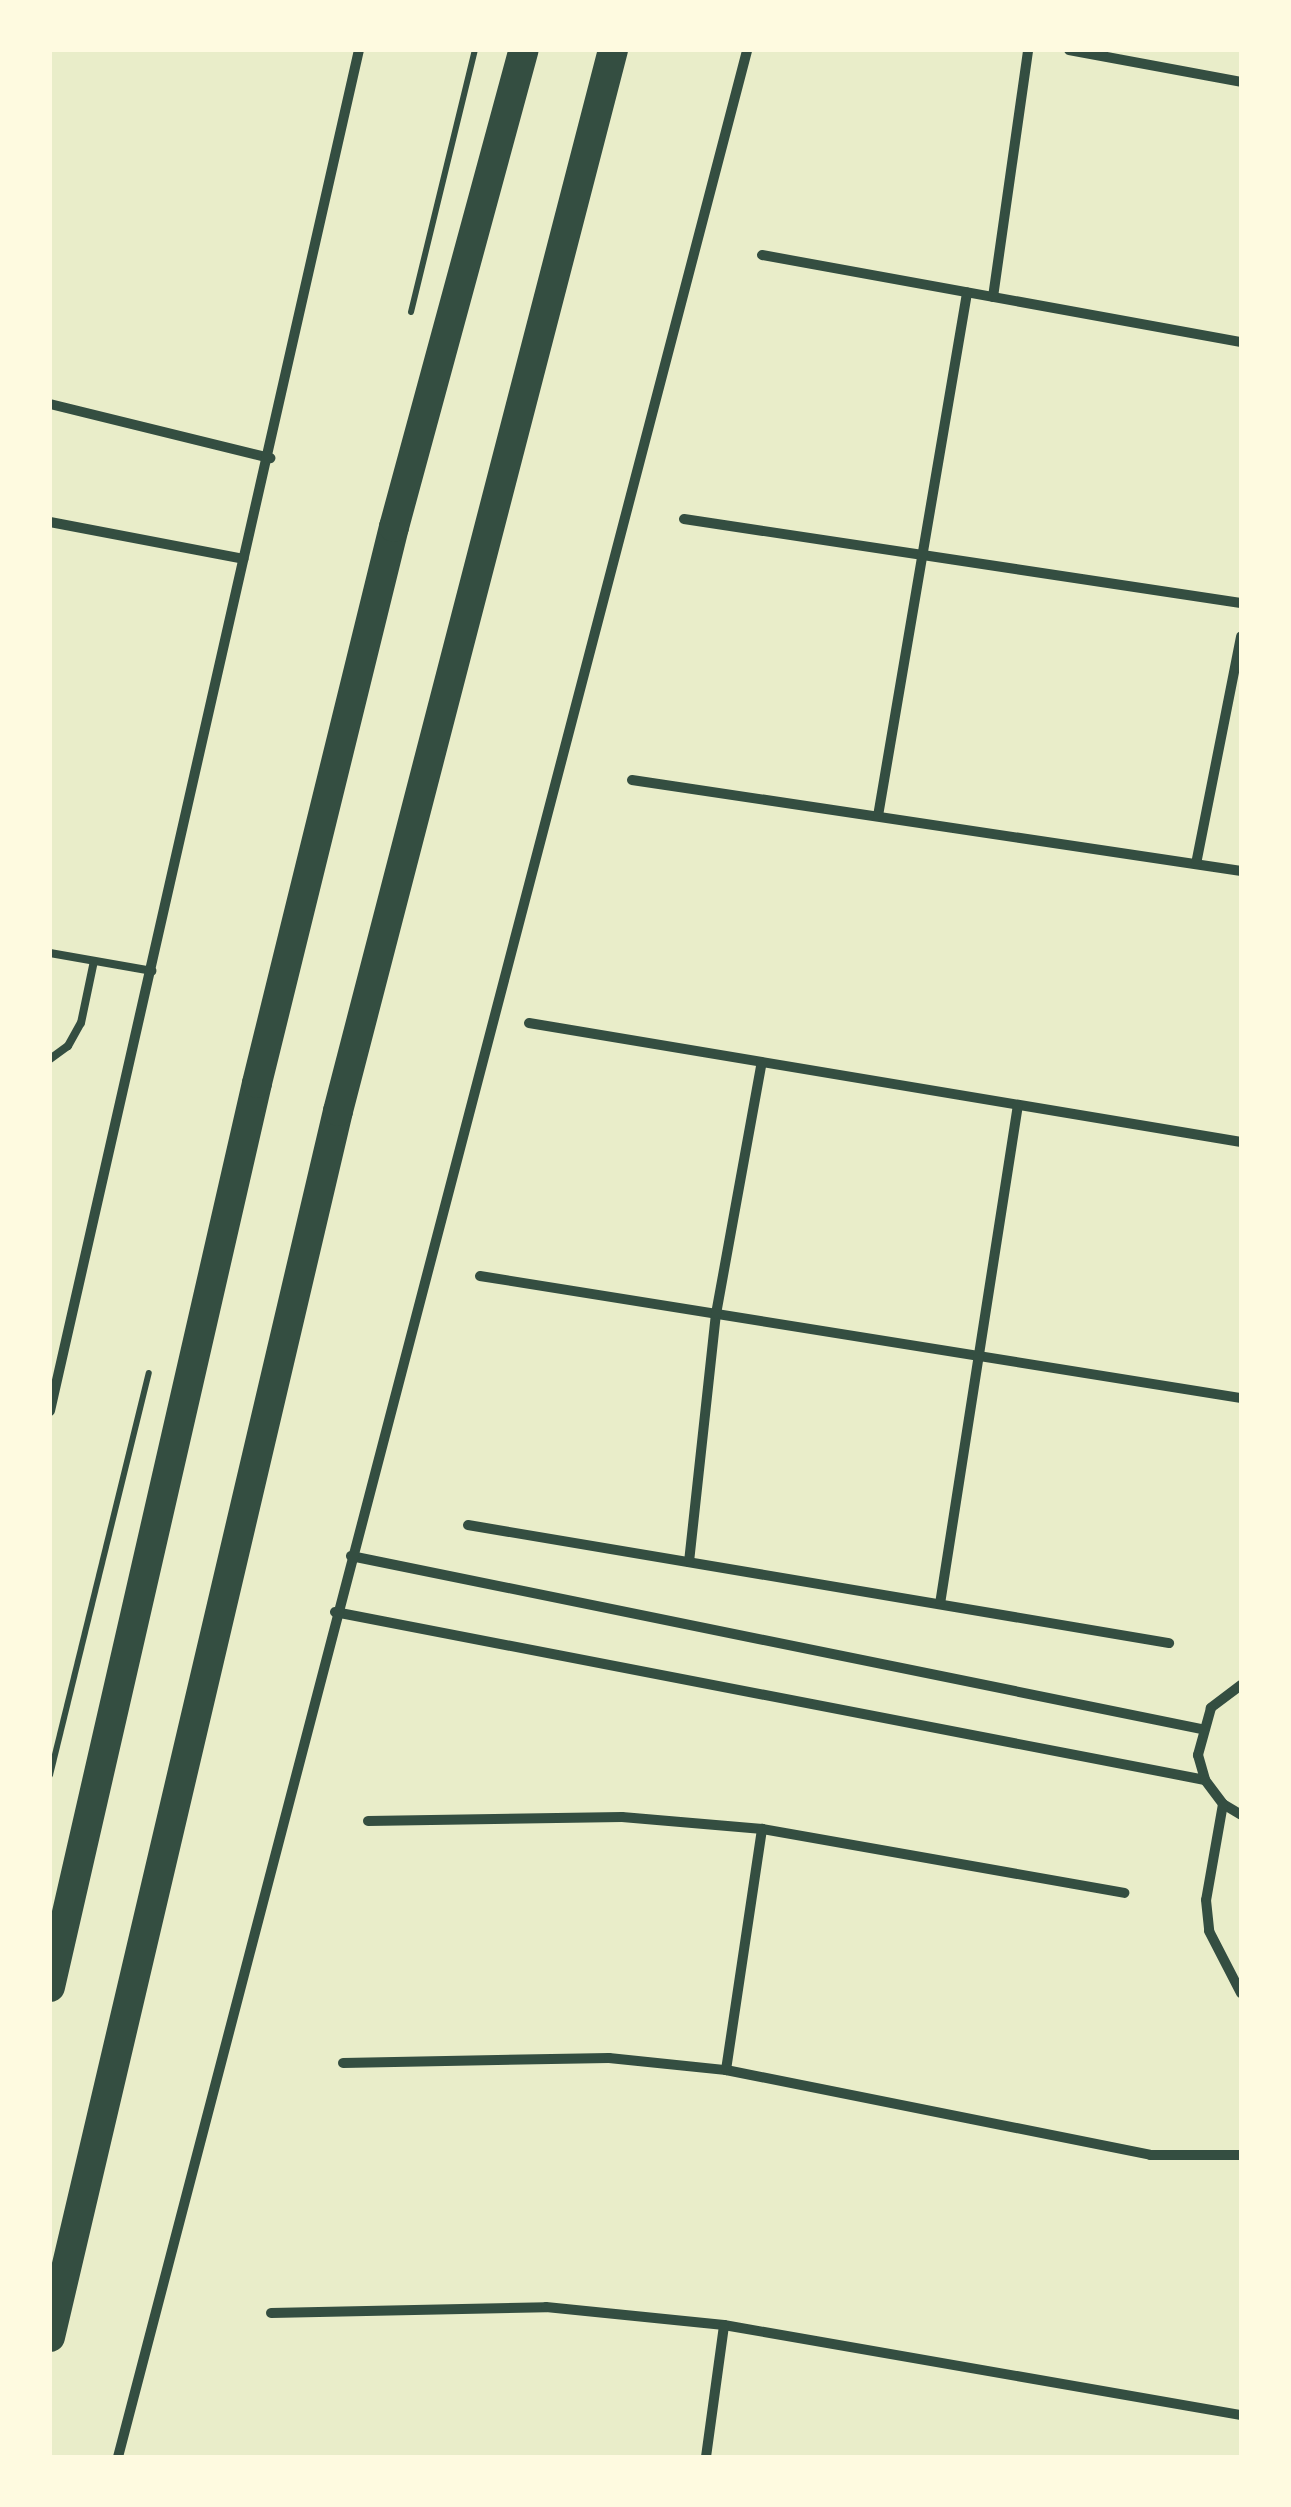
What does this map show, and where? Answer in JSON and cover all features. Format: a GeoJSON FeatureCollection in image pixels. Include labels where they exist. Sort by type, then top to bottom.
{"type":"FeatureCollection","features":[{"type":"Feature","properties":{"kind":"highway"},"geometry":{"type":"LineString","coordinates":[[50,1987],[272,1025],[394,527],[524,50]]}},
{"type":"Feature","properties":{"kind":"highway"},"geometry":{"type":"LineString","coordinates":[[50,2338],[334,1130],[613,50]]}},
{"type":"Feature","properties":{"kind":"street"},"geometry":{"type":"LineString","coordinates":[[50,1411],[270,458],[358,50]]}},
{"type":"Feature","properties":{"kind":"street"},"geometry":{"type":"LineString","coordinates":[[118,2457],[335,1612],[747,50]]}},
{"type":"Feature","properties":{"kind":"street"},"geometry":{"type":"LineString","coordinates":[[993,297],[1028,50]]}},
{"type":"Feature","properties":{"kind":"street"},"geometry":{"type":"LineString","coordinates":[[1069,50],[1241,82]]}},
{"type":"Feature","properties":{"kind":"street"},"geometry":{"type":"LineString","coordinates":[[762,255],[1241,342]]}},
{"type":"Feature","properties":{"kind":"street"},"geometry":{"type":"LineString","coordinates":[[878,816],[967,292]]}},
{"type":"Feature","properties":{"kind":"street"},"geometry":{"type":"LineString","coordinates":[[50,404],[270,458]]}},
{"type":"Feature","properties":{"kind":"street"},"geometry":{"type":"LineString","coordinates":[[684,519],[1241,603]]}},
{"type":"Feature","properties":{"kind":"street"},"geometry":{"type":"LineString","coordinates":[[50,522],[244,560]]}},
{"type":"Feature","properties":{"kind":"street"},"geometry":{"type":"LineString","coordinates":[[1196,864],[1241,636]]}},
{"type":"Feature","properties":{"kind":"street"},"geometry":{"type":"LineString","coordinates":[[632,780],[1241,872]]}},
{"type":"Feature","properties":{"kind":"street"},"geometry":{"type":"LineString","coordinates":[[528,1023],[1241,1142]]}},
{"type":"Feature","properties":{"kind":"street"},"geometry":{"type":"LineString","coordinates":[[688,1562],[716,1314],[762,1062]]}},
{"type":"Feature","properties":{"kind":"street"},"geometry":{"type":"LineString","coordinates":[[940,1604],[974,1355],[1018,1105]]}},
{"type":"Feature","properties":{"kind":"street"},"geometry":{"type":"LineString","coordinates":[[480,1276],[1241,1398]]}},
{"type":"Feature","properties":{"kind":"street"},"geometry":{"type":"LineString","coordinates":[[468,1525],[1170,1643]]}},
{"type":"Feature","properties":{"kind":"street"},"geometry":{"type":"LineString","coordinates":[[350,1556],[1201,1730]]}},
{"type":"Feature","properties":{"kind":"street"},"geometry":{"type":"LineString","coordinates":[[335,1612],[1205,1780]]}},
{"type":"Feature","properties":{"kind":"street"},"geometry":{"type":"LineString","coordinates":[[1241,1685],[1212,1708],[1201,1730],[1198,1755],[1205,1780],[1222,1804],[1241,1814]]}},
{"type":"Feature","properties":{"kind":"street"},"geometry":{"type":"LineString","coordinates":[[1222,1804],[1206,1900],[1210,1931],[1240,1986]]}},
{"type":"Feature","properties":{"kind":"street"},"geometry":{"type":"LineString","coordinates":[[368,1820],[622,1817],[762,1829],[1124,1893]]}},
{"type":"Feature","properties":{"kind":"street"},"geometry":{"type":"LineString","coordinates":[[726,2070],[762,1829]]}},
{"type":"Feature","properties":{"kind":"street"},"geometry":{"type":"LineString","coordinates":[[343,2064],[609,2058],[726,2070],[1150,2155],[1241,2156]]}},
{"type":"Feature","properties":{"kind":"street"},"geometry":{"type":"LineString","coordinates":[[271,2313],[546,2307],[724,2325],[1241,2414]]}},
{"type":"Feature","properties":{"kind":"street"},"geometry":{"type":"LineString","coordinates":[[706,2457],[724,2325]]}},
{"type":"Feature","properties":{"kind":"lane"},"geometry":{"type":"LineString","coordinates":[[50,953],[152,971]]}},
{"type":"Feature","properties":{"kind":"lane"},"geometry":{"type":"LineString","coordinates":[[50,1059],[68,1046],[81,1023],[94,960]]}}]}
